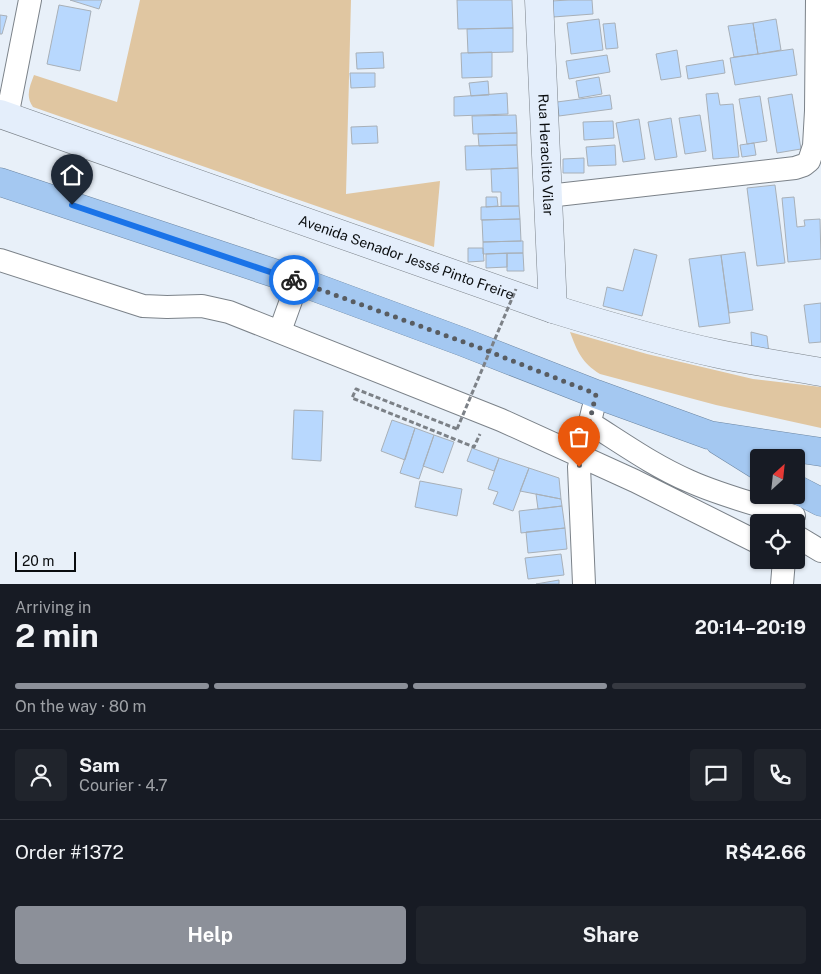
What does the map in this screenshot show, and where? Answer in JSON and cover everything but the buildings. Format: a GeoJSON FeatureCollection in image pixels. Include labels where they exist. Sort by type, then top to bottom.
{"type":"FeatureCollection","features":[{"type":"Feature","properties":{"kind":"highway"},"geometry":{"type":"LineString","coordinates":[[0,182],[298,282],[709,435],[821,452]]}},
{"type":"Feature","properties":{"kind":"highway"},"geometry":{"type":"LineString","coordinates":[[709,435],[750,460]]}},
{"type":"Feature","properties":{"kind":"street"},"geometry":{"type":"LineString","coordinates":[[4,116],[30,0]]}},
{"type":"Feature","properties":{"kind":"street","name":"Rua Heraclito Vilar"},"geometry":{"type":"LineString","coordinates":[[539,0],[554,309]]}},
{"type":"Feature","properties":{"kind":"street"},"geometry":{"type":"LineString","coordinates":[[548,196],[795,168],[804,165],[809,161],[814,146],[819,56],[818,0]]}},
{"type":"Feature","properties":{"kind":"street","name":"Avenida Senador Jessé Pinto Freire"},"geometry":{"type":"LineString","coordinates":[[4,116],[554,309],[620,330],[721,354],[821,372]]}},
{"type":"Feature","properties":{"kind":"street"},"geometry":{"type":"LineString","coordinates":[[0,260],[143,306],[202,306],[280,331],[489,415],[582,456],[750,539]]}},
{"type":"Feature","properties":{"kind":"street"},"geometry":{"type":"LineString","coordinates":[[280,331],[298,282]]}},
{"type":"Feature","properties":{"kind":"street"},"geometry":{"type":"LineString","coordinates":[[584,584],[579,467],[596,394]]}},
{"type":"Feature","properties":{"kind":"street"},"geometry":{"type":"LineString","coordinates":[[590,424],[650,460],[704,488],[800,510],[821,552]]}},
{"type":"Feature","properties":{"kind":"street"},"geometry":{"type":"LineString","coordinates":[[782,584],[783,569]]}},
{"type":"Feature","properties":{"kind":"path"},"geometry":{"type":"LineString","coordinates":[[489,415],[474,447],[352,398],[356,389],[456,429],[516,289]]}},
{"type":"Feature","properties":{"kind":"shaded area"},"geometry":{"type":"Polygon","coordinates":[[[140,0],[351,0],[346,194],[440,181],[434,247],[33,107],[29,95],[34,75],[117,102],[140,0]]]}},
{"type":"Feature","properties":{"kind":"shaded area"},"geometry":{"type":"Polygon","coordinates":[[[570,332],[647,354],[753,379],[821,387],[821,428],[716,405],[600,374],[581,356],[570,332]]]}},
{"type":"Feature","properties":{"kind":"way so far"},"geometry":{"type":"LineString","coordinates":[[294,280],[480,348],[596,394],[579,467]]}},
{"type":"Feature","properties":{"kind":"route"},"geometry":{"type":"LineString","coordinates":[[72,205],[294,280]]}}]}
